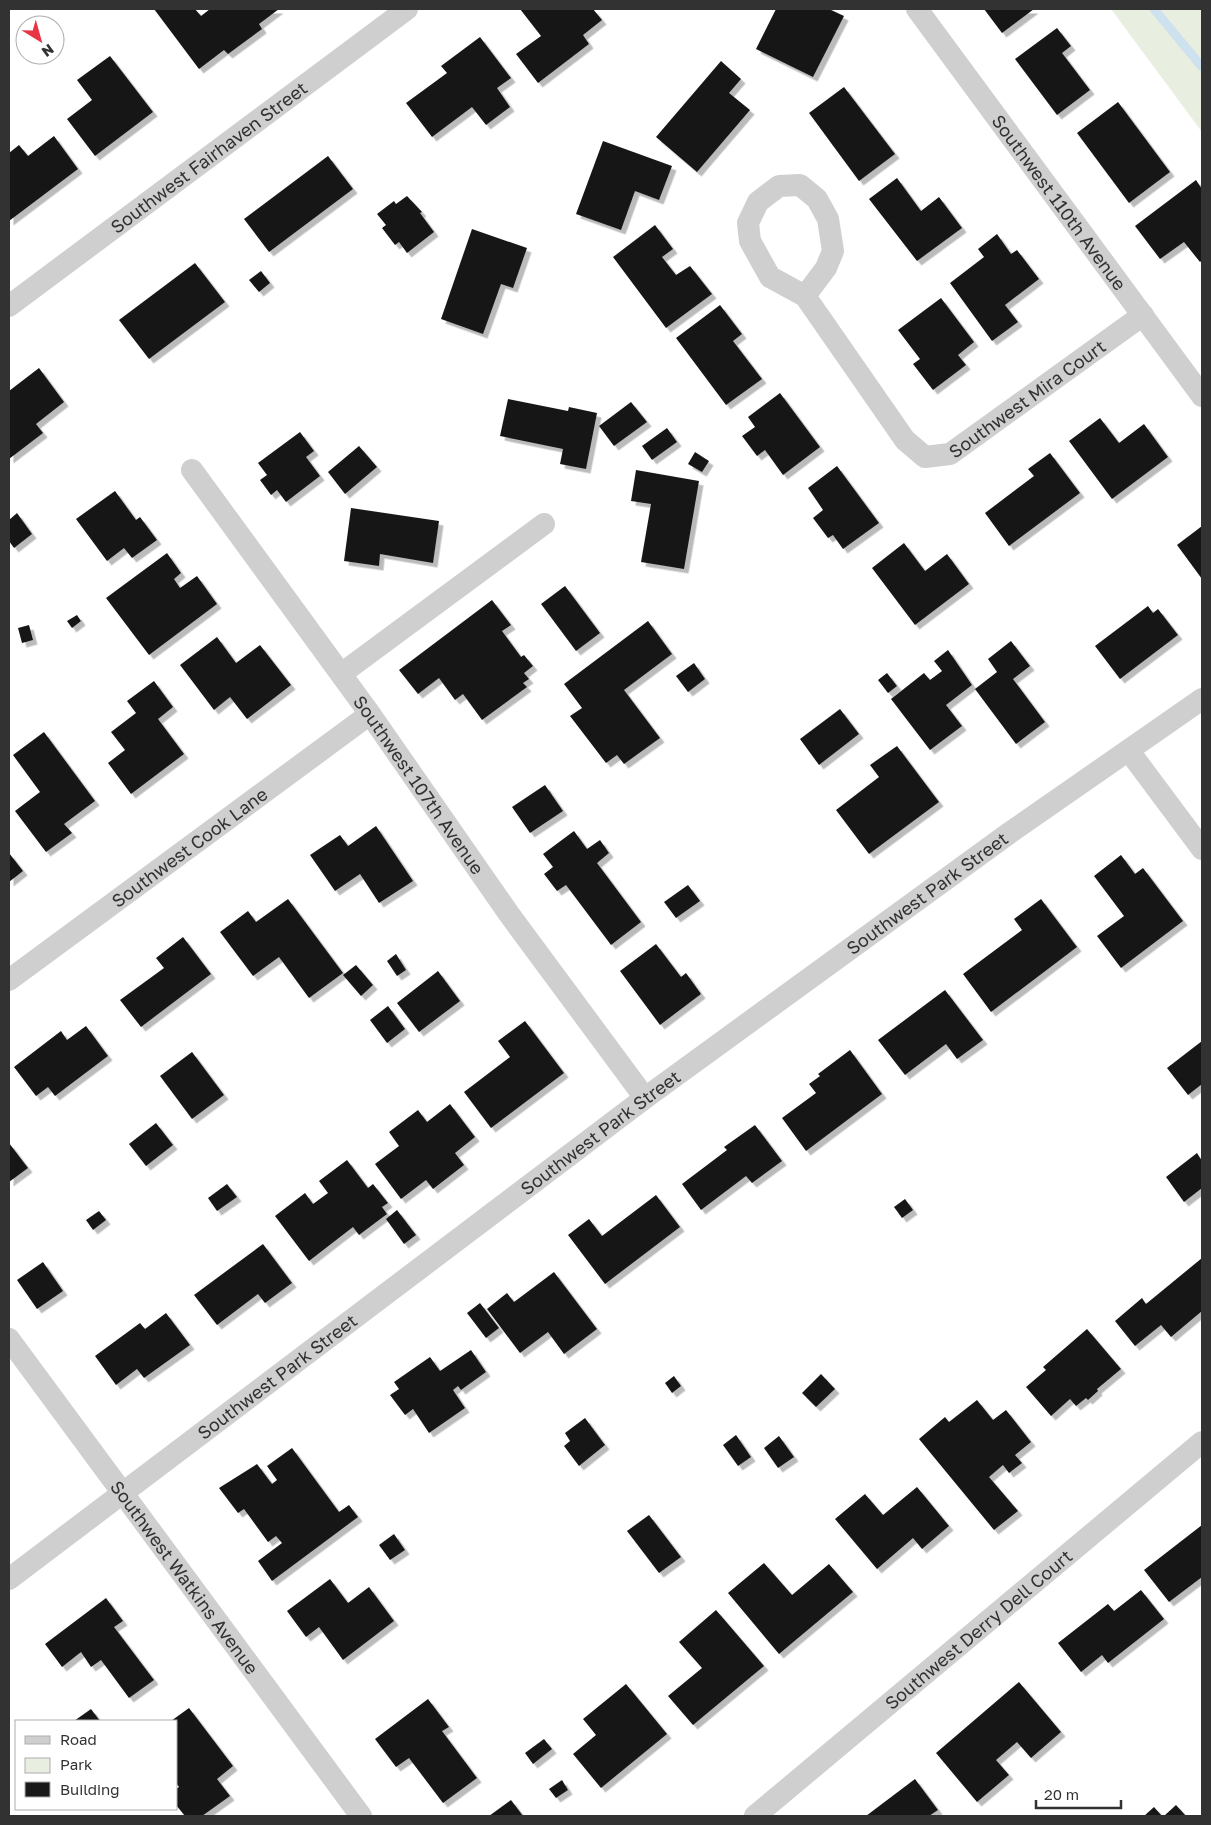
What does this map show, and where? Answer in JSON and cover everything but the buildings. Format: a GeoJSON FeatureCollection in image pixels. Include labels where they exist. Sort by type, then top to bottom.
{"type":"FeatureCollection","features":[{"type":"Feature","properties":{"kind":"street","name":"Southwest Fairhaven Street"},"geometry":{"type":"LineString","coordinates":[[9,306],[407,9]]}},
{"type":"Feature","properties":{"kind":"street","name":"Southwest 110th Avenue"},"geometry":{"type":"LineString","coordinates":[[917,9],[1202,396]]}},
{"type":"Feature","properties":{"kind":"street","name":"Southwest Mira Court"},"geometry":{"type":"LineString","coordinates":[[805,296],[826,268],[833,251],[828,219],[816,199],[800,185],[779,186],[758,202],[748,223],[750,241],[770,277],[805,296],[905,440],[924,457],[950,454],[1143,315]]}},
{"type":"Feature","properties":{"kind":"street","name":"Southwest 107th Avenue"},"geometry":{"type":"LineString","coordinates":[[192,470],[370,714],[509,914],[645,1098]]}},
{"type":"Feature","properties":{"kind":"street"},"geometry":{"type":"LineString","coordinates":[[341,674],[544,524]]}},
{"type":"Feature","properties":{"kind":"street","name":"Southwest Park Street"},"geometry":{"type":"LineString","coordinates":[[9,1579],[645,1098],[1008,834],[1202,699]]}},
{"type":"Feature","properties":{"kind":"street","name":"Southwest Cook Lane"},"geometry":{"type":"LineString","coordinates":[[9,980],[370,714]]}},
{"type":"Feature","properties":{"kind":"street"},"geometry":{"type":"LineString","coordinates":[[1128,751],[1202,849]]}},
{"type":"Feature","properties":{"kind":"street","name":"Southwest Watkins Avenue"},"geometry":{"type":"LineString","coordinates":[[9,1339],[361,1816]]}},
{"type":"Feature","properties":{"kind":"street","name":"Southwest Derry Dell Court"},"geometry":{"type":"LineString","coordinates":[[755,1816],[1202,1442]]}},
{"type":"Feature","properties":{"kind":"green space"},"geometry":{"type":"Polygon","coordinates":[[[1111,9],[1202,9],[1202,132],[1111,9]]]}},
{"type":"Feature","properties":{"kind":"waterway"},"geometry":{"type":"LineString","coordinates":[[1154,9],[1202,67]]}}]}
